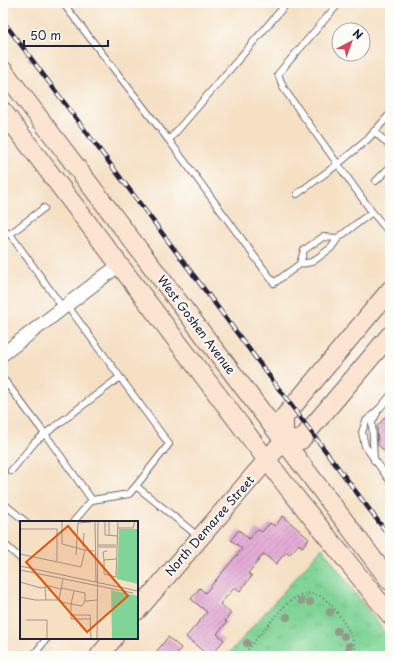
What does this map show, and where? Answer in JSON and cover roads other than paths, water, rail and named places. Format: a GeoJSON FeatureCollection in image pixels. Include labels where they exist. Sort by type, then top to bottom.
{"type":"FeatureCollection","features":[{"type":"Feature","properties":{"kind":"main road","name":"West Goshen Avenue"},"geometry":{"type":"LineString","coordinates":[[3,70],[390,581]]}},
{"type":"Feature","properties":{"kind":"main road","name":"West Goshen Avenue"},"geometry":{"type":"LineString","coordinates":[[3,111],[267,460],[390,615]]}},
{"type":"Feature","properties":{"kind":"main road"},"geometry":{"type":"LineString","coordinates":[[390,290],[284,417],[284,440],[301,440],[390,335]]}},
{"type":"Feature","properties":{"kind":"main road","name":"North Demaree Street"},"geometry":{"type":"LineString","coordinates":[[138,610],[284,440]]}},
{"type":"Feature","properties":{"kind":"main road"},"geometry":{"type":"LineString","coordinates":[[99,656],[113,639]]}},
{"type":"Feature","properties":{"kind":"street"},"geometry":{"type":"LineString","coordinates":[[3,354],[119,265]]}},
{"type":"Feature","properties":{"kind":"lane"},"geometry":{"type":"LineString","coordinates":[[63,3],[169,140],[274,283],[300,264],[312,262],[331,248],[338,238],[372,212]]}},
{"type":"Feature","properties":{"kind":"lane"},"geometry":{"type":"LineString","coordinates":[[169,140],[287,3]]}},
{"type":"Feature","properties":{"kind":"lane"},"geometry":{"type":"LineString","coordinates":[[339,3],[278,74],[284,89],[372,212],[390,233]]}},
{"type":"Feature","properties":{"kind":"lane"},"geometry":{"type":"LineString","coordinates":[[297,194],[338,164],[368,139],[390,114]]}},
{"type":"Feature","properties":{"kind":"lane"},"geometry":{"type":"LineString","coordinates":[[374,132],[390,146]]}},
{"type":"Feature","properties":{"kind":"lane"},"geometry":{"type":"LineString","coordinates":[[376,181],[390,168]]}},
{"type":"Feature","properties":{"kind":"lane"},"geometry":{"type":"LineString","coordinates":[[10,234],[44,208]]}},
{"type":"Feature","properties":{"kind":"lane"},"geometry":{"type":"LineString","coordinates":[[3,231],[10,234],[120,377],[169,444],[129,494],[92,500],[74,521]]}},
{"type":"Feature","properties":{"kind":"lane"},"geometry":{"type":"LineString","coordinates":[[300,264],[304,250],[323,237],[338,238]]}},
{"type":"Feature","properties":{"kind":"lane"},"geometry":{"type":"LineString","coordinates":[[11,471],[35,442],[120,377]]}},
{"type":"Feature","properties":{"kind":"lane"},"geometry":{"type":"LineString","coordinates":[[4,381],[45,434],[92,500]]}},
{"type":"Feature","properties":{"kind":"lane"},"geometry":{"type":"LineString","coordinates":[[390,396],[366,421],[362,432],[365,446],[390,480]]}},
{"type":"Feature","properties":{"kind":"lane"},"geometry":{"type":"LineString","coordinates":[[374,460],[372,422],[380,408]]}},
{"type":"Feature","properties":{"kind":"lane"},"geometry":{"type":"LineString","coordinates":[[136,486],[200,538]]}},
{"type":"Feature","properties":{"kind":"lane"},"geometry":{"type":"LineString","coordinates":[[3,503],[25,521]]}},
{"type":"Feature","properties":{"kind":"lane"},"geometry":{"type":"LineString","coordinates":[[3,543],[20,557]]}},
{"type":"Feature","properties":{"kind":"lane"},"geometry":{"type":"LineString","coordinates":[[36,655],[47,639]]}},
{"type":"Feature","properties":{"kind":"railway"},"geometry":{"type":"LineString","coordinates":[[3,21],[390,537]]}}]}
